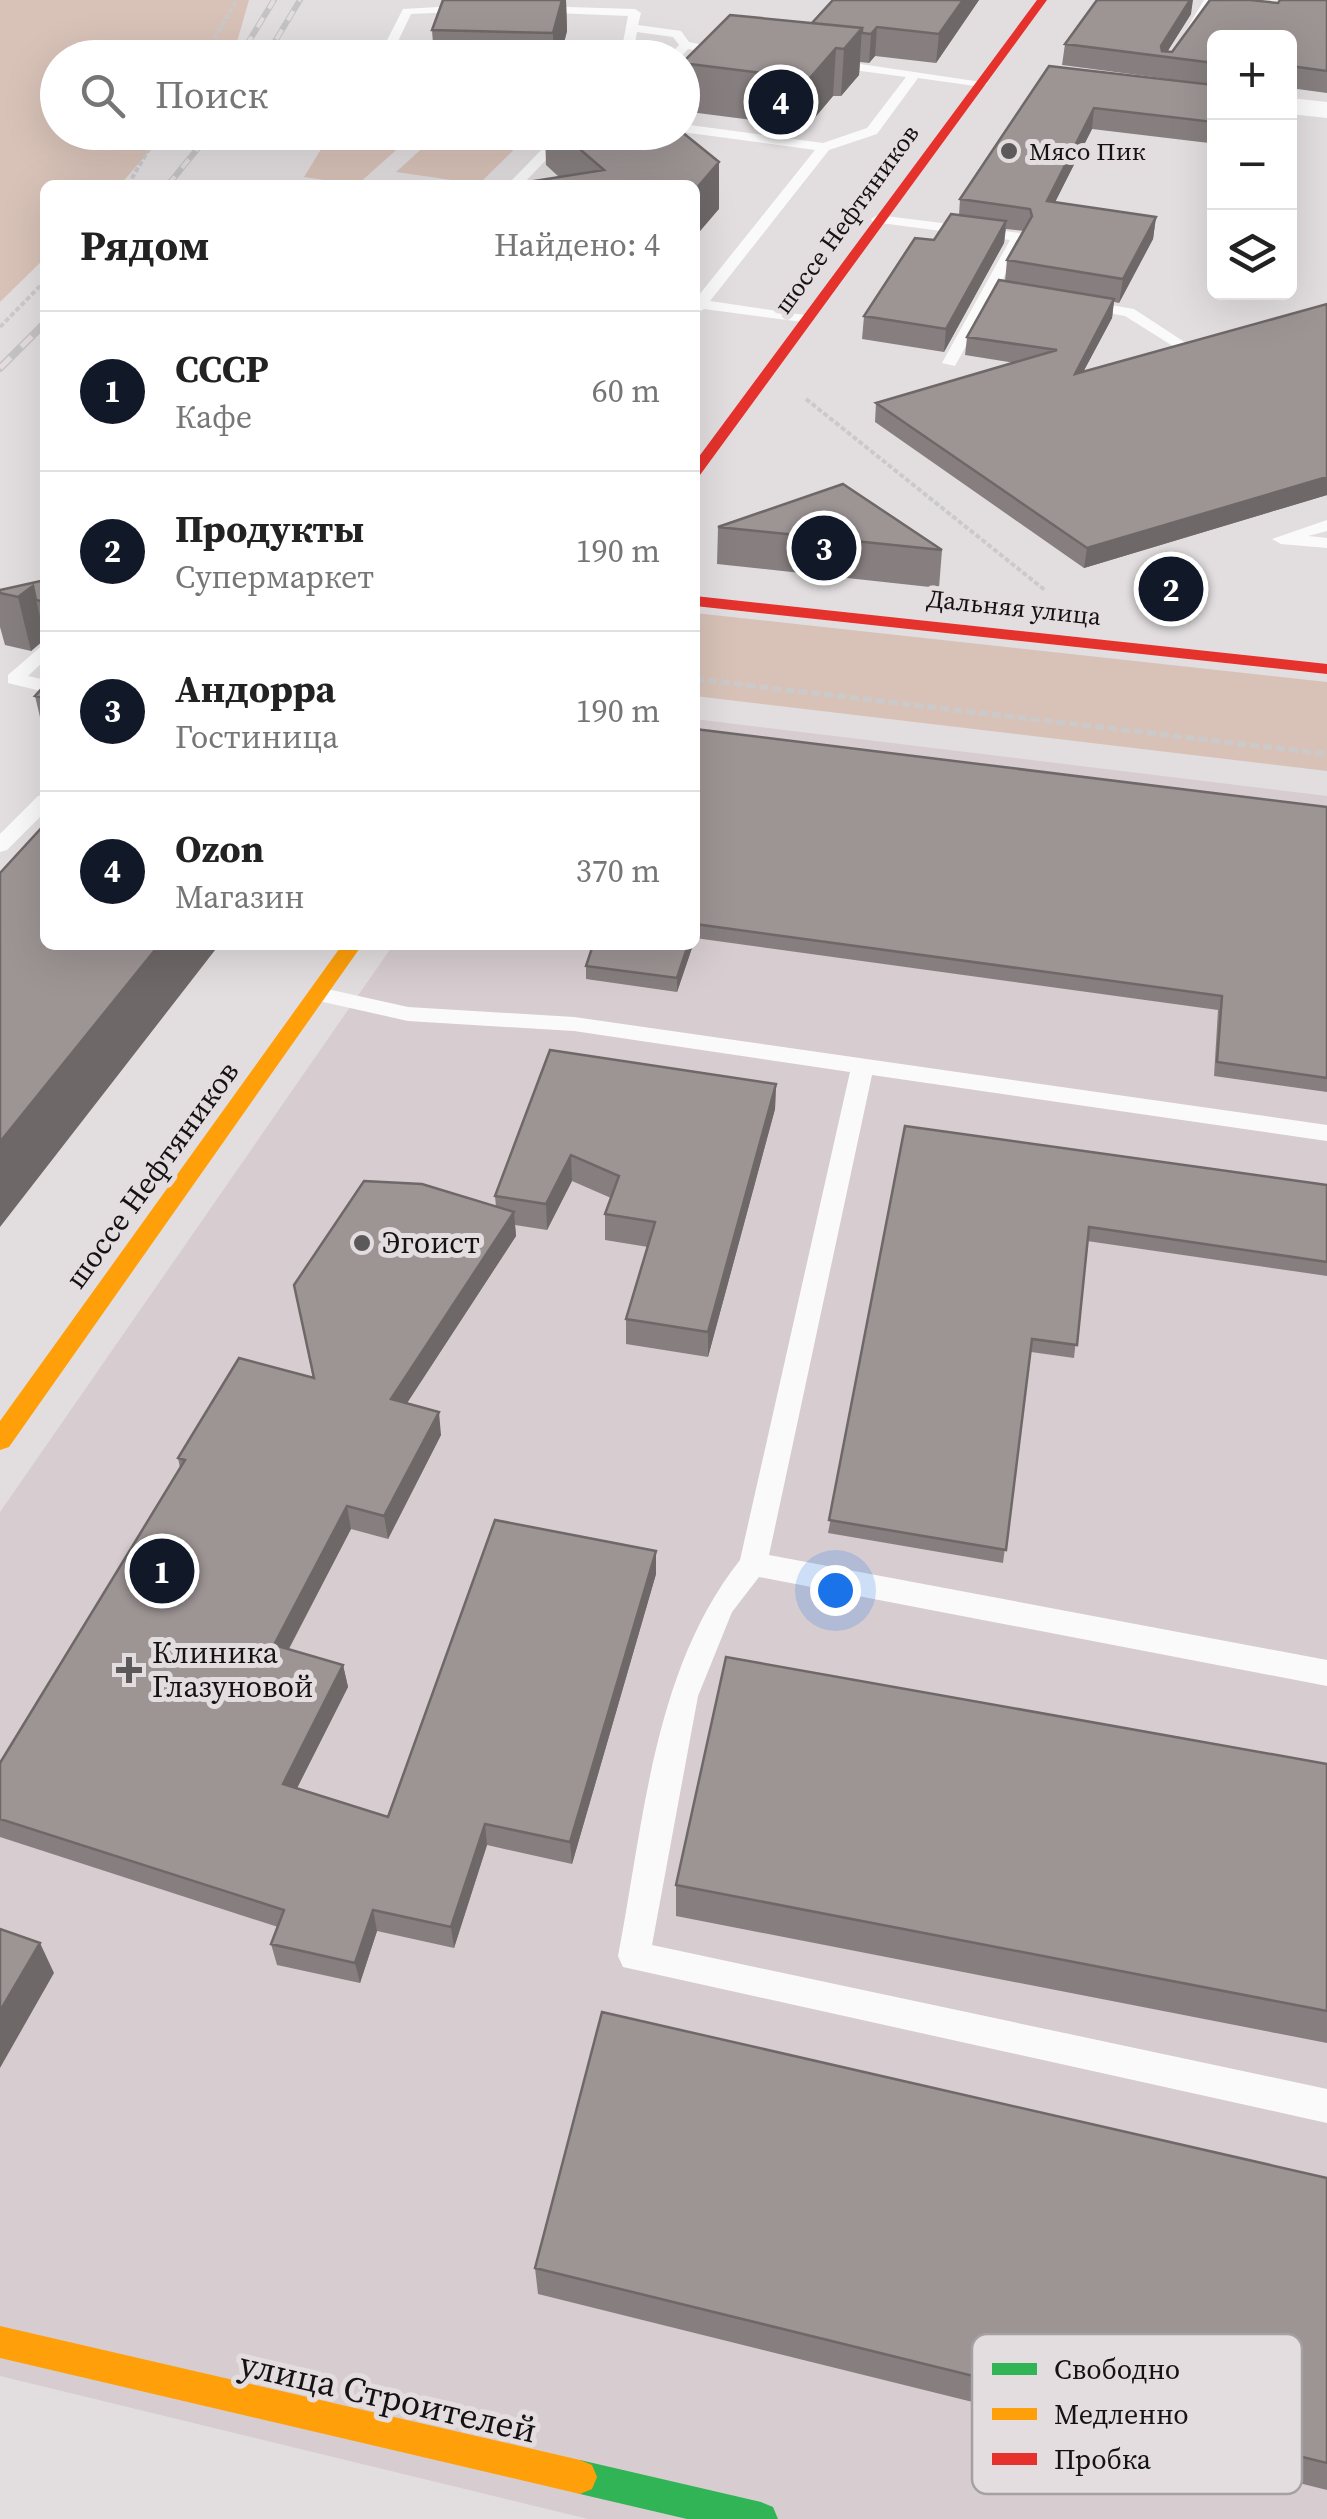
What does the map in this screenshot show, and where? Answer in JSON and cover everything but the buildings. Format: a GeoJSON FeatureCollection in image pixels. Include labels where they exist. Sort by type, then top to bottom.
{"type":"FeatureCollection","features":[{"type":"Feature","properties":{"kind":"main road","name":"шоссе Нефтяников"},"geometry":{"type":"LineString","coordinates":[[700,465],[1042,0]]}},
{"type":"Feature","properties":{"kind":"main road"},"geometry":{"type":"LineString","coordinates":[[988,75],[1028,72]]}},
{"type":"Feature","properties":{"kind":"main road","name":"Дальняя улица"},"geometry":{"type":"LineString","coordinates":[[700,601],[1327,669]]}},
{"type":"Feature","properties":{"kind":"main road","name":"шоссе Нефтяников"},"geometry":{"type":"LineString","coordinates":[[0,1440],[349,950]]}},
{"type":"Feature","properties":{"kind":"main road","name":"улица Строителей"},"geometry":{"type":"LineString","coordinates":[[0,2342],[740,2517]]}},
{"type":"Feature","properties":{"kind":"street"},"geometry":{"type":"LineString","coordinates":[[1297,107],[1327,110]]}},
{"type":"Feature","properties":{"kind":"lane"},"geometry":{"type":"LineString","coordinates":[[1174,53],[1210,0]]}},
{"type":"Feature","properties":{"kind":"lane"},"geometry":{"type":"LineString","coordinates":[[1268,0],[1327,7]]}},
{"type":"Feature","properties":{"kind":"lane"},"geometry":{"type":"LineString","coordinates":[[522,10],[636,6],[630,40]]}},
{"type":"Feature","properties":{"kind":"lane"},"geometry":{"type":"LineString","coordinates":[[393,40],[406,12],[485,9]]}},
{"type":"Feature","properties":{"kind":"lane"},"geometry":{"type":"LineString","coordinates":[[632,28],[677,34],[681,40]]}},
{"type":"Feature","properties":{"kind":"lane"},"geometry":{"type":"LineString","coordinates":[[700,48],[743,53]]}},
{"type":"Feature","properties":{"kind":"lane"},"geometry":{"type":"LineString","coordinates":[[820,62],[915,74],[988,75]]}},
{"type":"Feature","properties":{"kind":"lane"},"geometry":{"type":"LineString","coordinates":[[700,130],[824,147],[872,131],[915,74]]}},
{"type":"Feature","properties":{"kind":"lane"},"geometry":{"type":"LineString","coordinates":[[700,303],[824,147]]}},
{"type":"Feature","properties":{"kind":"lane"},"geometry":{"type":"LineString","coordinates":[[519,180],[549,150]]}},
{"type":"Feature","properties":{"kind":"lane"},"geometry":{"type":"LineString","coordinates":[[878,219],[1019,237],[950,363]]}},
{"type":"Feature","properties":{"kind":"lane"},"geometry":{"type":"LineString","coordinates":[[991,289],[1008,292]]}},
{"type":"Feature","properties":{"kind":"lane"},"geometry":{"type":"LineString","coordinates":[[1060,300],[1130,312],[1181,344]]}},
{"type":"Feature","properties":{"kind":"lane"},"geometry":{"type":"LineString","coordinates":[[700,307],[805,320]]}},
{"type":"Feature","properties":{"kind":"lane"},"geometry":{"type":"LineString","coordinates":[[1327,525],[1281,539],[1327,543]]}},
{"type":"Feature","properties":{"kind":"lane"},"geometry":{"type":"LineString","coordinates":[[7,687],[40,654]]}},
{"type":"Feature","properties":{"kind":"lane"},"geometry":{"type":"LineString","coordinates":[[7,687],[40,686]]}},
{"type":"Feature","properties":{"kind":"lane"},"geometry":{"type":"LineString","coordinates":[[0,846],[40,805]]}},
{"type":"Feature","properties":{"kind":"lane"},"geometry":{"type":"LineString","coordinates":[[318,994],[408,1014],[574,1024],[1327,1133]]}},
{"type":"Feature","properties":{"kind":"lane"},"geometry":{"type":"LineString","coordinates":[[864,1065],[753,1564],[720,1606],[683,1696],[634,1956],[1327,2106]]}},
{"type":"Feature","properties":{"kind":"lane"},"geometry":{"type":"LineString","coordinates":[[753,1564],[1327,1672]]}},
{"type":"Feature","properties":{"kind":"path"},"geometry":{"type":"LineString","coordinates":[[214,40],[237,0]]}},
{"type":"Feature","properties":{"kind":"path"},"geometry":{"type":"LineString","coordinates":[[131,180],[148,150]]}},
{"type":"Feature","properties":{"kind":"path"},"geometry":{"type":"LineString","coordinates":[[0,327],[40,286]]}},
{"type":"Feature","properties":{"kind":"path"},"geometry":{"type":"LineString","coordinates":[[801,396],[1051,595]]}},
{"type":"Feature","properties":{"kind":"path"},"geometry":{"type":"LineString","coordinates":[[700,680],[1327,754]]}},
{"type":"Feature","properties":{"kind":"shaded area"},"geometry":{"type":"Polygon","coordinates":[[[0,0],[249,0],[238,40],[40,40],[40,150],[150,150],[124,180],[40,180],[40,263],[0,302],[0,0]]]}},
{"type":"Feature","properties":{"kind":"shaded area"},"geometry":{"type":"Polygon","coordinates":[[[321,150],[396,150],[363,180],[304,177],[321,150]]]}},
{"type":"Feature","properties":{"kind":"shaded area"},"geometry":{"type":"Polygon","coordinates":[[[420,150],[514,150],[483,180],[396,172],[420,150]]]}},
{"type":"Feature","properties":{"kind":"shaded area"},"geometry":{"type":"Polygon","coordinates":[[[700,614],[1327,682],[1327,771],[700,697],[700,614]]]}},
{"type":"Feature","properties":{"kind":"shaded area"},"geometry":{"type":"Polygon","coordinates":[[[700,720],[1327,796],[1327,2519],[588,2519],[0,2376],[0,1512],[390,950],[700,950],[700,720]]]}},
{"type":"Feature","properties":{"kind":"railway"},"geometry":{"type":"LineString","coordinates":[[250,40],[274,0]]}},
{"type":"Feature","properties":{"kind":"railway"},"geometry":{"type":"LineString","coordinates":[[276,40],[300,0]]}},
{"type":"Feature","properties":{"kind":"railway"},"geometry":{"type":"LineString","coordinates":[[172,180],[196,150]]}},
{"type":"Feature","properties":{"kind":"railway"},"geometry":{"type":"LineString","coordinates":[[0,368],[40,328]]}},
{"type":"Feature","properties":{"kind":"traffic: fast"},"geometry":{"type":"LineString","coordinates":[[580,2477],[761,2519]]}},
{"type":"Feature","properties":{"kind":"traffic: slow"},"geometry":{"type":"LineString","coordinates":[[0,1440],[348,950]]}},
{"type":"Feature","properties":{"kind":"traffic: slow"},"geometry":{"type":"LineString","coordinates":[[0,2342],[580,2477]]}},
{"type":"Feature","properties":{"kind":"traffic: jam"},"geometry":{"type":"LineString","coordinates":[[700,465],[1042,0]]}},
{"type":"Feature","properties":{"kind":"traffic: jam"},"geometry":{"type":"LineString","coordinates":[[700,602],[1327,669]]}},
{"type":"Feature","properties":{"kind":"place","name":"Ozon"},"geometry":{"type":"Point","coordinates":[781,102]}},
{"type":"Feature","properties":{"kind":"place","name":"Мясо Пик"},"geometry":{"type":"Point","coordinates":[1009,151]}},
{"type":"Feature","properties":{"kind":"place","name":"Андорра"},"geometry":{"type":"Point","coordinates":[824,548]}},
{"type":"Feature","properties":{"kind":"place","name":"Продукты"},"geometry":{"type":"Point","coordinates":[1171,589]}},
{"type":"Feature","properties":{"kind":"place","name":"Эгоист"},"geometry":{"type":"Point","coordinates":[362,1243]}},
{"type":"Feature","properties":{"kind":"place","name":"СССР"},"geometry":{"type":"Point","coordinates":[162,1571]}},
{"type":"Feature","properties":{"kind":"place","name":"Клиника Глазуновой"},"geometry":{"type":"Point","coordinates":[129,1670]}}]}
